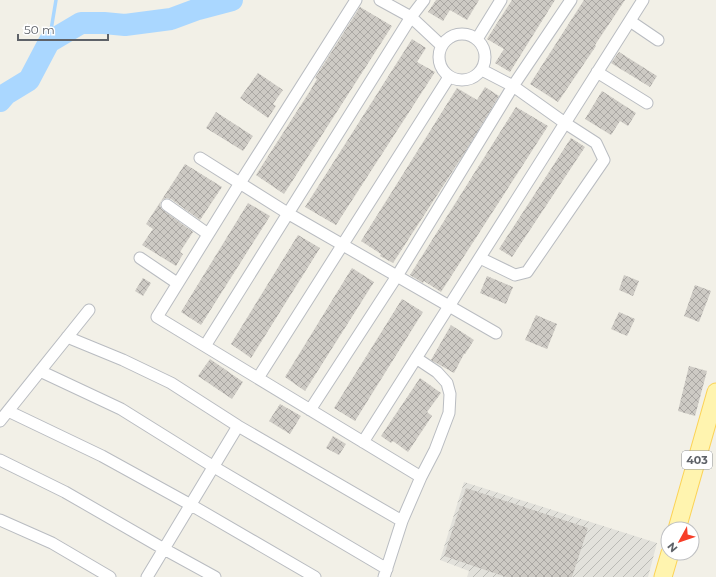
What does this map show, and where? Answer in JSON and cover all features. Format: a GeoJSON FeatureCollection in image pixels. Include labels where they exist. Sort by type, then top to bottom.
{"type":"FeatureCollection","features":[{"type":"Feature","properties":{"kind":"main road","name":"403"},"geometry":{"type":"LineString","coordinates":[[679,521],[716,392]]}},
{"type":"Feature","properties":{"kind":"main road"},"geometry":{"type":"LineString","coordinates":[[663,577],[668,561]]}},
{"type":"Feature","properties":{"kind":"street"},"geometry":{"type":"LineString","coordinates":[[356,0],[157,316],[421,477]]}},
{"type":"Feature","properties":{"kind":"street"},"geometry":{"type":"LineString","coordinates":[[380,0],[411,17],[442,46]]}},
{"type":"Feature","properties":{"kind":"street"},"geometry":{"type":"LineString","coordinates":[[205,346],[411,17],[424,0]]}},
{"type":"Feature","properties":{"kind":"street"},"geometry":{"type":"LineString","coordinates":[[477,38],[501,0]]}},
{"type":"Feature","properties":{"kind":"street"},"geometry":{"type":"LineString","coordinates":[[310,410],[397,276],[513,86],[571,0]]}},
{"type":"Feature","properties":{"kind":"street"},"geometry":{"type":"LineString","coordinates":[[363,442],[643,0]]}},
{"type":"Feature","properties":{"kind":"street"},"geometry":{"type":"LineString","coordinates":[[630,21],[658,40]]}},
{"type":"Feature","properties":{"kind":"street"},"geometry":{"type":"LineString","coordinates":[[464,34],[477,38],[484,48],[486,59],[482,70],[473,78],[461,81],[449,77],[441,68],[439,57],[442,46],[451,36],[464,34]]}},
{"type":"Feature","properties":{"kind":"street"},"geometry":{"type":"LineString","coordinates":[[480,258],[515,274],[527,272],[604,160],[596,143],[513,86],[482,70]]}},
{"type":"Feature","properties":{"kind":"street"},"geometry":{"type":"LineString","coordinates":[[597,72],[647,103]]}},
{"type":"Feature","properties":{"kind":"street"},"geometry":{"type":"LineString","coordinates":[[258,378],[449,77]]}},
{"type":"Feature","properties":{"kind":"street"},"geometry":{"type":"LineString","coordinates":[[200,158],[289,214],[496,333]]}},
{"type":"Feature","properties":{"kind":"street"},"geometry":{"type":"LineString","coordinates":[[167,205],[208,234]]}},
{"type":"Feature","properties":{"kind":"street"},"geometry":{"type":"LineString","coordinates":[[140,258],[178,283]]}},
{"type":"Feature","properties":{"kind":"street"},"geometry":{"type":"LineString","coordinates":[[0,421],[89,310]]}},
{"type":"Feature","properties":{"kind":"street"},"geometry":{"type":"LineString","coordinates":[[67,336],[171,383],[238,426],[402,521]]}},
{"type":"Feature","properties":{"kind":"street"},"geometry":{"type":"LineString","coordinates":[[40,371],[121,409],[385,573],[402,521],[421,477],[435,450],[449,412],[450,394],[447,383],[437,372],[416,358]]}},
{"type":"Feature","properties":{"kind":"street"},"geometry":{"type":"LineString","coordinates":[[8,411],[102,456],[316,577]]}},
{"type":"Feature","properties":{"kind":"street"},"geometry":{"type":"LineString","coordinates":[[147,577],[238,426]]}},
{"type":"Feature","properties":{"kind":"street"},"geometry":{"type":"LineString","coordinates":[[0,460],[65,492],[215,577]]}},
{"type":"Feature","properties":{"kind":"street"},"geometry":{"type":"LineString","coordinates":[[0,520],[52,543],[110,577]]}},
{"type":"Feature","properties":{"kind":"shaded area"},"geometry":{"type":"Polygon","coordinates":[[[464,482],[657,543],[648,577],[467,577],[469,571],[440,560],[464,482]]]}},
{"type":"Feature","properties":{"kind":"building"},"geometry":{"type":"Polygon","coordinates":[[[436,0],[479,0],[467,20],[450,10],[443,21],[428,12],[436,0]]]}},
{"type":"Feature","properties":{"kind":"building"},"geometry":{"type":"Polygon","coordinates":[[[512,0],[555,0],[510,72],[495,63],[504,49],[487,39],[512,0]]]}},
{"type":"Feature","properties":{"kind":"building"},"geometry":{"type":"Polygon","coordinates":[[[584,0],[625,0],[558,102],[530,84],[584,0]]]}},
{"type":"Feature","properties":{"kind":"building"},"geometry":{"type":"Polygon","coordinates":[[[360,7],[392,26],[284,194],[256,175],[310,91],[317,79],[315,78],[360,7]]]}},
{"type":"Feature","properties":{"kind":"building"},"geometry":{"type":"Polygon","coordinates":[[[412,39],[426,48],[417,62],[435,72],[336,225],[305,207],[412,39]]]}},
{"type":"Feature","properties":{"kind":"building"},"geometry":{"type":"Polygon","coordinates":[[[619,52],[657,76],[650,87],[611,63],[619,52]]]}},
{"type":"Feature","properties":{"kind":"building"},"geometry":{"type":"Polygon","coordinates":[[[258,73],[283,90],[273,104],[276,106],[268,118],[240,98],[258,73]]]}},
{"type":"Feature","properties":{"kind":"building"},"geometry":{"type":"Polygon","coordinates":[[[485,87],[499,96],[467,149],[393,263],[380,256],[381,254],[361,241],[457,88],[477,100],[485,87]]]}},
{"type":"Feature","properties":{"kind":"building"},"geometry":{"type":"Polygon","coordinates":[[[602,91],[636,113],[628,126],[620,121],[611,135],[585,119],[602,91]]]}},
{"type":"Feature","properties":{"kind":"building"},"geometry":{"type":"Polygon","coordinates":[[[516,107],[548,126],[441,292],[424,281],[423,283],[410,275],[516,107]]]}},
{"type":"Feature","properties":{"kind":"building"},"geometry":{"type":"Polygon","coordinates":[[[216,112],[253,136],[243,151],[206,128],[216,112]]]}},
{"type":"Feature","properties":{"kind":"building"},"geometry":{"type":"Polygon","coordinates":[[[571,138],[585,147],[512,257],[499,249],[571,138]]]}},
{"type":"Feature","properties":{"kind":"building"},"geometry":{"type":"Polygon","coordinates":[[[185,164],[222,187],[200,220],[171,199],[167,198],[161,201],[160,205],[163,210],[193,232],[180,252],[183,254],[176,266],[142,245],[153,229],[146,224],[185,164]]]}},
{"type":"Feature","properties":{"kind":"building"},"geometry":{"type":"Polygon","coordinates":[[[248,203],[270,216],[201,325],[181,312],[248,203]]]}},
{"type":"Feature","properties":{"kind":"building"},"geometry":{"type":"Polygon","coordinates":[[[298,235],[320,248],[251,358],[231,344],[298,235]]]}},
{"type":"Feature","properties":{"kind":"building"},"geometry":{"type":"Polygon","coordinates":[[[352,268],[374,282],[305,391],[285,377],[352,268]]]}},
{"type":"Feature","properties":{"kind":"building"},"geometry":{"type":"Polygon","coordinates":[[[624,275],[639,281],[633,296],[619,290],[624,275]]]}},
{"type":"Feature","properties":{"kind":"building"},"geometry":{"type":"Polygon","coordinates":[[[487,276],[513,287],[506,304],[480,293],[487,276]]]}},
{"type":"Feature","properties":{"kind":"building"},"geometry":{"type":"Polygon","coordinates":[[[143,278],[151,283],[143,296],[135,291],[143,278]]]}},
{"type":"Feature","properties":{"kind":"building"},"geometry":{"type":"Polygon","coordinates":[[[695,285],[711,291],[699,322],[684,316],[695,285]]]}},
{"type":"Feature","properties":{"kind":"building"},"geometry":{"type":"Polygon","coordinates":[[[402,299],[423,312],[355,421],[334,408],[402,299]]]}},
{"type":"Feature","properties":{"kind":"building"},"geometry":{"type":"Polygon","coordinates":[[[619,312],[635,319],[627,336],[611,329],[619,312]]]}},
{"type":"Feature","properties":{"kind":"building"},"geometry":{"type":"Polygon","coordinates":[[[536,315],[557,324],[547,349],[525,340],[536,315]]]}},
{"type":"Feature","properties":{"kind":"building"},"geometry":{"type":"Polygon","coordinates":[[[451,325],[474,340],[464,354],[454,373],[431,360],[451,325]]]}},
{"type":"Feature","properties":{"kind":"building"},"geometry":{"type":"Polygon","coordinates":[[[210,359],[243,382],[232,399],[198,376],[210,359]]]}},
{"type":"Feature","properties":{"kind":"building"},"geometry":{"type":"Polygon","coordinates":[[[689,366],[707,371],[695,416],[678,411],[689,366]]]}},
{"type":"Feature","properties":{"kind":"building"},"geometry":{"type":"Polygon","coordinates":[[[420,378],[441,393],[427,412],[432,416],[408,452],[393,441],[391,443],[381,436],[420,378]]]}},
{"type":"Feature","properties":{"kind":"building"},"geometry":{"type":"Polygon","coordinates":[[[280,404],[301,416],[290,434],[269,421],[280,404]]]}},
{"type":"Feature","properties":{"kind":"building"},"geometry":{"type":"Polygon","coordinates":[[[333,436],[346,444],[339,455],[326,448],[333,436]]]}},
{"type":"Feature","properties":{"kind":"building"},"geometry":{"type":"Polygon","coordinates":[[[466,488],[588,528],[572,577],[506,577],[444,556],[466,488]]]}},
{"type":"Feature","properties":{"kind":"waterway"},"geometry":{"type":"LineString","coordinates":[[49,42],[56,0]]}},
{"type":"Feature","properties":{"kind":"waterway"},"geometry":{"type":"LineString","coordinates":[[0,101],[6,94],[29,80],[49,42],[81,23],[125,25],[171,19],[198,9],[232,0]]}}]}
